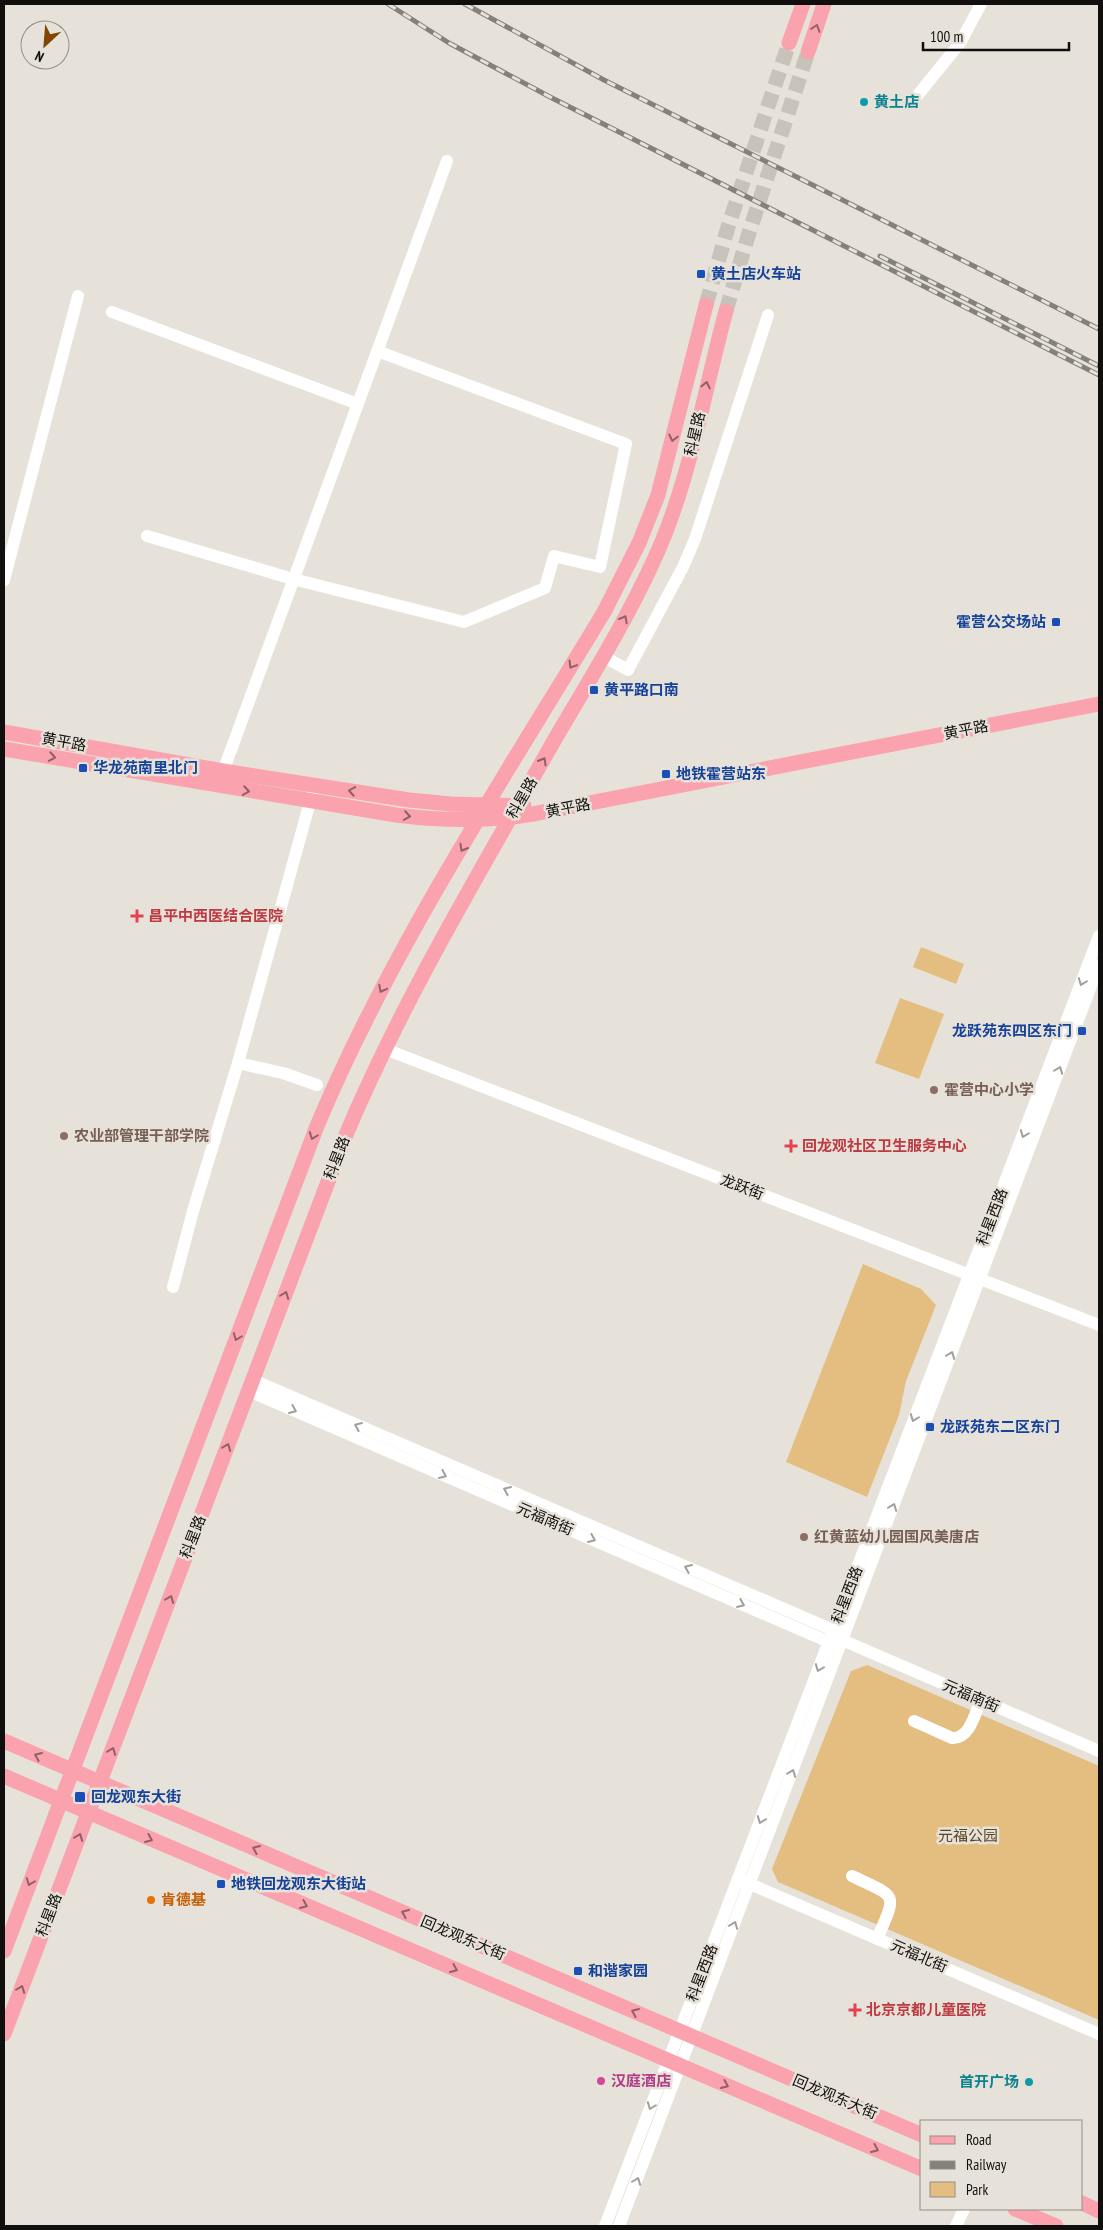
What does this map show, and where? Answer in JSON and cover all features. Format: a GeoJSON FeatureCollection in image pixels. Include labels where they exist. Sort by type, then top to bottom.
{"type":"FeatureCollection","features":[{"type":"Feature","properties":{"kind":"main road"},"geometry":{"type":"LineString","coordinates":[[789,43],[802,4]]}},
{"type":"Feature","properties":{"kind":"main road"},"geometry":{"type":"LineString","coordinates":[[808,52],[824,4]]}},
{"type":"Feature","properties":{"kind":"main road","name":"科星路"},"geometry":{"type":"LineString","coordinates":[[4,1951],[317,1126],[337,1080],[400,956],[604,612],[639,543],[665,470],[706,305]]}},
{"type":"Feature","properties":{"kind":"main road","name":"科星路"},"geometry":{"type":"LineString","coordinates":[[4,2034],[345,1138],[385,1049],[443,936],[603,656],[643,582],[671,519],[685,476],[726,311]]}},
{"type":"Feature","properties":{"kind":"main road","name":"黄平路"},"geometry":{"type":"LineString","coordinates":[[4,749],[310,801],[423,818],[479,821],[514,812],[1099,698]]}},
{"type":"Feature","properties":{"kind":"main road","name":"黄平路"},"geometry":{"type":"LineString","coordinates":[[4,732],[223,771],[408,800],[488,806],[514,812],[1099,704]]}},
{"type":"Feature","properties":{"kind":"main road","name":"回龙观东大街"},"geometry":{"type":"LineString","coordinates":[[4,1741],[920,2133]]}},
{"type":"Feature","properties":{"kind":"main road"},"geometry":{"type":"LineString","coordinates":[[4,1776],[920,2168]]}},
{"type":"Feature","properties":{"kind":"main road"},"geometry":{"type":"LineString","coordinates":[[1083,2203],[1099,2211]]}},
{"type":"Feature","properties":{"kind":"main road"},"geometry":{"type":"LineString","coordinates":[[1017,2210],[1056,2226]]}},
{"type":"Feature","properties":{"kind":"street"},"geometry":{"type":"LineString","coordinates":[[917,96],[960,43],[981,4]]}},
{"type":"Feature","properties":{"kind":"street"},"geometry":{"type":"LineString","coordinates":[[218,786],[448,161]]}},
{"type":"Feature","properties":{"kind":"street"},"geometry":{"type":"LineString","coordinates":[[4,580],[78,296]]}},
{"type":"Feature","properties":{"kind":"street"},"geometry":{"type":"LineString","coordinates":[[112,312],[358,404]]}},
{"type":"Feature","properties":{"kind":"street"},"geometry":{"type":"LineString","coordinates":[[603,656],[628,670],[683,567],[707,503],[768,315]]}},
{"type":"Feature","properties":{"kind":"street"},"geometry":{"type":"LineString","coordinates":[[147,536],[294,579],[464,622],[545,588],[554,556],[600,567],[626,444],[377,351]]}},
{"type":"Feature","properties":{"kind":"street"},"geometry":{"type":"LineString","coordinates":[[173,1287],[193,1211],[238,1063],[314,784]]}},
{"type":"Feature","properties":{"kind":"street","name":"科星西路"},"geometry":{"type":"LineString","coordinates":[[605,2226],[674,2063],[744,1881],[842,1640],[1099,936]]}},
{"type":"Feature","properties":{"kind":"street","name":"科星西路"},"geometry":{"type":"LineString","coordinates":[[744,1881],[831,1636],[1099,965]]}},
{"type":"Feature","properties":{"kind":"street","name":"龙跃街"},"geometry":{"type":"LineString","coordinates":[[385,1049],[1099,1325]]}},
{"type":"Feature","properties":{"kind":"street"},"geometry":{"type":"LineString","coordinates":[[238,1063],[283,1073],[316,1085]]}},
{"type":"Feature","properties":{"kind":"street","name":"元福南街"},"geometry":{"type":"LineString","coordinates":[[251,1386],[1099,1751]]}},
{"type":"Feature","properties":{"kind":"street"},"geometry":{"type":"LineString","coordinates":[[914,1720],[952,1738],[958,1738],[967,1731],[981,1700]]}},
{"type":"Feature","properties":{"kind":"street"},"geometry":{"type":"LineString","coordinates":[[852,1876],[886,1892],[891,1898],[891,1906],[877,1939]]}},
{"type":"Feature","properties":{"kind":"street","name":"元福北街"},"geometry":{"type":"LineString","coordinates":[[744,1881],[1099,2034]]}},
{"type":"Feature","properties":{"kind":"street","name":"科星西路"},"geometry":{"type":"LineString","coordinates":[[619,2226],[674,2063]]}},
{"type":"Feature","properties":{"kind":"street"},"geometry":{"type":"LineString","coordinates":[[956,2226],[964,2210]]}},
{"type":"Feature","properties":{"kind":"green space"},"geometry":{"type":"Polygon","coordinates":[[[921,947],[964,964],[956,984],[913,967],[921,947]]]}},
{"type":"Feature","properties":{"kind":"green space"},"geometry":{"type":"Polygon","coordinates":[[[900,998],[944,1014],[919,1079],[875,1063],[900,998]]]}},
{"type":"Feature","properties":{"kind":"green space"},"geometry":{"type":"Polygon","coordinates":[[[863,1264],[921,1289],[936,1305],[906,1381],[899,1415],[867,1497],[786,1462],[863,1264]]]}},
{"type":"Feature","properties":{"kind":"green space","name":"元福公园"},"geometry":{"type":"Polygon","coordinates":[[[867,1665],[1099,1766],[1099,2020],[778,1882],[772,1869],[851,1671],[867,1665]]]}},
{"type":"Feature","properties":{"kind":"tunnel"},"geometry":{"type":"LineString","coordinates":[[706,305],[728,227],[789,43]]}},
{"type":"Feature","properties":{"kind":"tunnel"},"geometry":{"type":"LineString","coordinates":[[726,311],[748,236],[808,52]]}},
{"type":"Feature","properties":{"kind":"railway"},"geometry":{"type":"LineString","coordinates":[[388,4],[449,43],[552,98],[1099,375]]}},
{"type":"Feature","properties":{"kind":"railway"},"geometry":{"type":"LineString","coordinates":[[465,4],[604,80],[1099,329]]}},
{"type":"Feature","properties":{"kind":"railway"},"geometry":{"type":"LineString","coordinates":[[880,256],[1099,366]]}},
{"type":"Feature","properties":{"kind":"place","name":"黄土店"},"geometry":{"type":"Point","coordinates":[864,102]}},
{"type":"Feature","properties":{"kind":"place","name":"黄土店火车站"},"geometry":{"type":"Point","coordinates":[701,274]}},
{"type":"Feature","properties":{"kind":"place","name":"霍营公交场站"},"geometry":{"type":"Point","coordinates":[1056,622]}},
{"type":"Feature","properties":{"kind":"place","name":"黄平路口南"},"geometry":{"type":"Point","coordinates":[594,690]}},
{"type":"Feature","properties":{"kind":"place","name":"华龙苑南里北门"},"geometry":{"type":"Point","coordinates":[83,768]}},
{"type":"Feature","properties":{"kind":"place","name":"地铁霍营站东"},"geometry":{"type":"Point","coordinates":[666,774]}},
{"type":"Feature","properties":{"kind":"place","name":"昌平中西医结合医院"},"geometry":{"type":"Point","coordinates":[137,916]}},
{"type":"Feature","properties":{"kind":"place","name":"龙跃苑东四区东门"},"geometry":{"type":"Point","coordinates":[1082,1031]}},
{"type":"Feature","properties":{"kind":"place","name":"霍营中心小学"},"geometry":{"type":"Point","coordinates":[934,1090]}},
{"type":"Feature","properties":{"kind":"place","name":"农业部管理干部学院"},"geometry":{"type":"Point","coordinates":[64,1136]}},
{"type":"Feature","properties":{"kind":"place","name":"回龙观社区卫生服务中心"},"geometry":{"type":"Point","coordinates":[791,1146]}},
{"type":"Feature","properties":{"kind":"place","name":"龙跃苑东二区东门"},"geometry":{"type":"Point","coordinates":[930,1427]}},
{"type":"Feature","properties":{"kind":"place","name":"红黄蓝幼儿园国风美唐店"},"geometry":{"type":"Point","coordinates":[804,1537]}},
{"type":"Feature","properties":{"kind":"place","name":"回龙观东大街"},"geometry":{"type":"Point","coordinates":[80,1797]}},
{"type":"Feature","properties":{"kind":"place","name":"地铁回龙观东大街站"},"geometry":{"type":"Point","coordinates":[221,1884]}},
{"type":"Feature","properties":{"kind":"place","name":"肯德基"},"geometry":{"type":"Point","coordinates":[151,1900]}},
{"type":"Feature","properties":{"kind":"place","name":"和谐家园"},"geometry":{"type":"Point","coordinates":[578,1971]}},
{"type":"Feature","properties":{"kind":"place","name":"北京京都儿童医院"},"geometry":{"type":"Point","coordinates":[855,2010]}},
{"type":"Feature","properties":{"kind":"place","name":"汉庭酒店"},"geometry":{"type":"Point","coordinates":[601,2081]}},
{"type":"Feature","properties":{"kind":"place","name":"首开广场"},"geometry":{"type":"Point","coordinates":[1029,2082]}}]}
